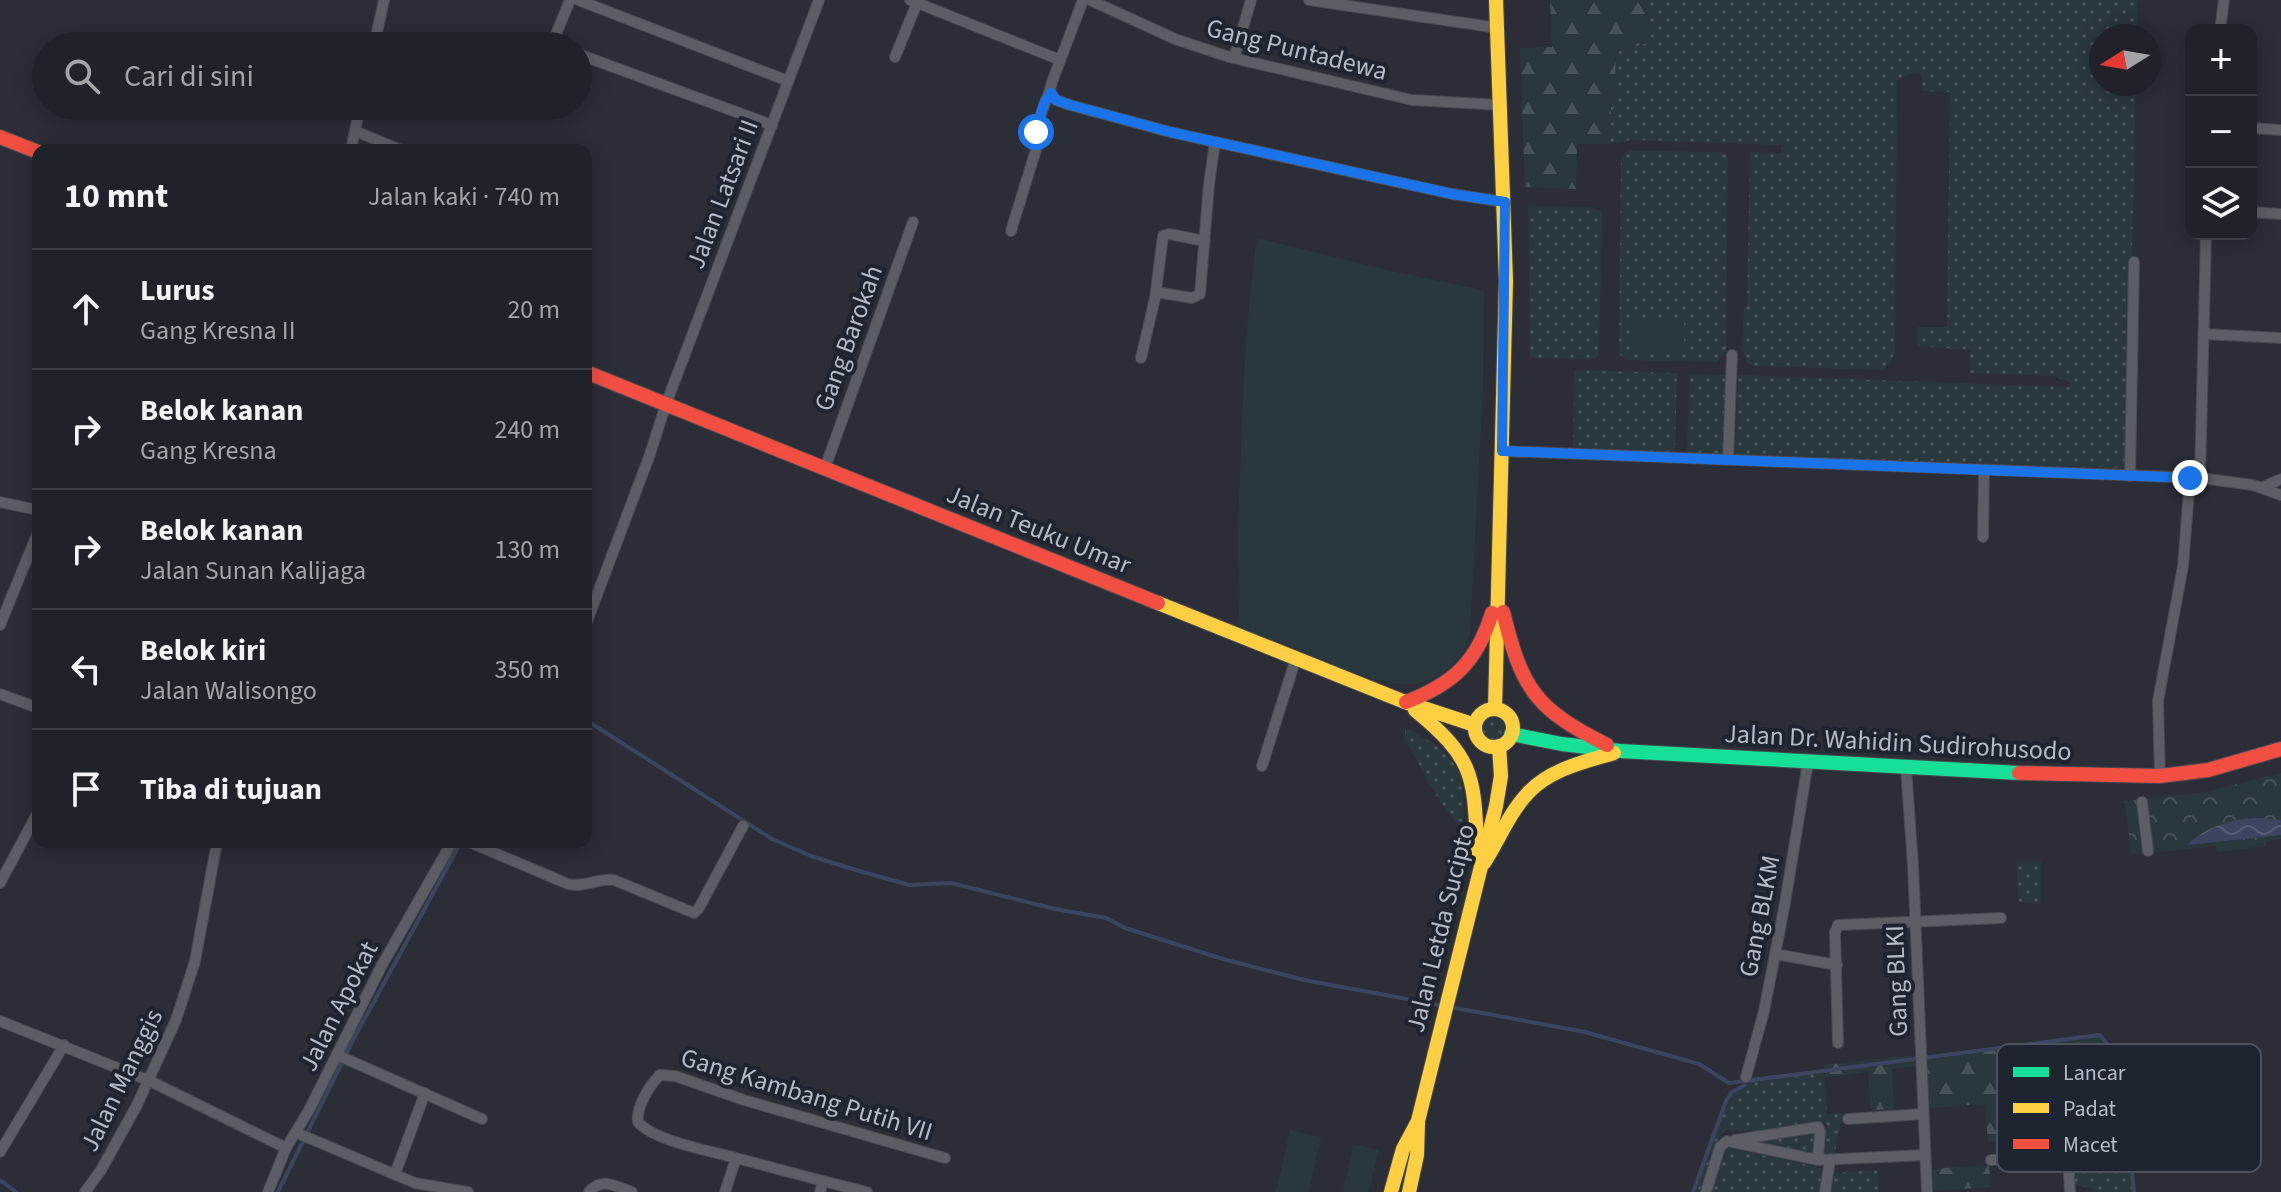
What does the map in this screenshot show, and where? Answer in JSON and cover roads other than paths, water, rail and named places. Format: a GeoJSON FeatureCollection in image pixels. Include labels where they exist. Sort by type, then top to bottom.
{"type":"FeatureCollection","features":[{"type":"Feature","properties":{"kind":"main road"},"geometry":{"type":"LineString","coordinates":[[1495,709],[1505,202],[1496,0]]}},
{"type":"Feature","properties":{"kind":"main road"},"geometry":{"type":"LineString","coordinates":[[0,137],[32,150]]}},
{"type":"Feature","properties":{"kind":"main road","name":"Jalan Teuku Umar"},"geometry":{"type":"LineString","coordinates":[[592,374],[1405,702],[1475,725]]}},
{"type":"Feature","properties":{"kind":"main road"},"geometry":{"type":"LineString","coordinates":[[1479,870],[1476,792],[1471,771],[1445,734],[1405,702],[1443,686],[1477,653],[1498,592]]}},
{"type":"Feature","properties":{"kind":"main road"},"geometry":{"type":"LineString","coordinates":[[1498,592],[1517,664],[1533,695],[1560,721],[1620,751]]}},
{"type":"Feature","properties":{"kind":"main road"},"geometry":{"type":"LineString","coordinates":[[1495,709],[1510,718],[1511,734],[1499,746],[1487,746],[1475,732],[1475,725],[1480,715],[1495,709]]}},
{"type":"Feature","properties":{"kind":"main road","name":"Jalan Dr. Wahidin Sudirohusodo"},"geometry":{"type":"LineString","coordinates":[[1511,734],[1620,751],[1906,768],[2160,776],[2208,770],[2281,749]]}},
{"type":"Feature","properties":{"kind":"main road","name":"Jalan Letda Sucipto"},"geometry":{"type":"LineString","coordinates":[[1409,1192],[1417,1155],[1418,1121],[1500,784],[1502,763],[1499,746]]}},
{"type":"Feature","properties":{"kind":"main road"},"geometry":{"type":"LineString","coordinates":[[1479,870],[1534,787],[1558,772],[1620,751]]}},
{"type":"Feature","properties":{"kind":"main road","name":"Jalan Letda Sucipto"},"geometry":{"type":"LineString","coordinates":[[1391,1192],[1403,1149],[1418,1121]]}},
{"type":"Feature","properties":{"kind":"street"},"geometry":{"type":"LineString","coordinates":[[377,32],[384,0]]}},
{"type":"Feature","properties":{"kind":"street"},"geometry":{"type":"LineString","coordinates":[[557,32],[570,0]]}},
{"type":"Feature","properties":{"kind":"street"},"geometry":{"type":"LineString","coordinates":[[578,0],[788,81]]}},
{"type":"Feature","properties":{"kind":"street","name":"Jalan Latsari II"},"geometry":{"type":"LineString","coordinates":[[592,608],[819,0]]}},
{"type":"Feature","properties":{"kind":"street"},"geometry":{"type":"LineString","coordinates":[[1011,231],[1038,143],[1036,132],[1044,103],[1051,93],[1052,82],[1083,0]]}},
{"type":"Feature","properties":{"kind":"street","name":"Gang Puntadewa"},"geometry":{"type":"LineString","coordinates":[[1090,0],[1175,39],[1234,58],[1412,100],[1501,105]]}},
{"type":"Feature","properties":{"kind":"street"},"geometry":{"type":"LineString","coordinates":[[1234,58],[1251,0]]}},
{"type":"Feature","properties":{"kind":"street"},"geometry":{"type":"LineString","coordinates":[[1309,0],[1498,28]]}},
{"type":"Feature","properties":{"kind":"street"},"geometry":{"type":"LineString","coordinates":[[2221,24],[2224,0]]}},
{"type":"Feature","properties":{"kind":"street"},"geometry":{"type":"LineString","coordinates":[[895,57],[914,2],[1060,60]]}},
{"type":"Feature","properties":{"kind":"street"},"geometry":{"type":"LineString","coordinates":[[592,59],[772,125]]}},
{"type":"Feature","properties":{"kind":"street"},"geometry":{"type":"LineString","coordinates":[[1051,93],[1056,100],[1070,105],[1215,142],[1452,194],[1505,202]]}},
{"type":"Feature","properties":{"kind":"street"},"geometry":{"type":"LineString","coordinates":[[352,144],[357,120]]}},
{"type":"Feature","properties":{"kind":"street"},"geometry":{"type":"LineString","coordinates":[[2257,128],[2281,130]]}},
{"type":"Feature","properties":{"kind":"street"},"geometry":{"type":"LineString","coordinates":[[355,131],[386,144]]}},
{"type":"Feature","properties":{"kind":"street"},"geometry":{"type":"LineString","coordinates":[[1156,292],[1198,297],[1215,142]]}},
{"type":"Feature","properties":{"kind":"street"},"geometry":{"type":"LineString","coordinates":[[2257,212],[2281,214]]}},
{"type":"Feature","properties":{"kind":"street","name":"Gang Barokah"},"geometry":{"type":"LineString","coordinates":[[825,468],[913,222]]}},
{"type":"Feature","properties":{"kind":"street"},"geometry":{"type":"LineString","coordinates":[[1141,358],[1156,292],[1163,236],[1169,234],[1205,241]]}},
{"type":"Feature","properties":{"kind":"street"},"geometry":{"type":"LineString","coordinates":[[2160,776],[2158,701],[2183,566],[2195,478],[2204,334],[2206,240]]}},
{"type":"Feature","properties":{"kind":"street"},"geometry":{"type":"LineString","coordinates":[[2130,476],[2134,262]]}},
{"type":"Feature","properties":{"kind":"street"},"geometry":{"type":"LineString","coordinates":[[2204,334],[2281,338]]}},
{"type":"Feature","properties":{"kind":"street"},"geometry":{"type":"LineString","coordinates":[[1728,460],[1732,355]]}},
{"type":"Feature","properties":{"kind":"street"},"geometry":{"type":"LineString","coordinates":[[1502,451],[2195,478],[2263,487],[2281,495]]}},
{"type":"Feature","properties":{"kind":"street"},"geometry":{"type":"LineString","coordinates":[[1983,537],[1984,470]]}},
{"type":"Feature","properties":{"kind":"street"},"geometry":{"type":"LineString","coordinates":[[2263,487],[2281,479]]}},
{"type":"Feature","properties":{"kind":"street"},"geometry":{"type":"LineString","coordinates":[[0,502],[32,509]]}},
{"type":"Feature","properties":{"kind":"street"},"geometry":{"type":"LineString","coordinates":[[0,625],[32,547]]}},
{"type":"Feature","properties":{"kind":"street"},"geometry":{"type":"LineString","coordinates":[[1262,766],[1296,658]]}},
{"type":"Feature","properties":{"kind":"street"},"geometry":{"type":"LineString","coordinates":[[0,694],[32,706]]}},
{"type":"Feature","properties":{"kind":"street","name":"Gang BLKM"},"geometry":{"type":"LineString","coordinates":[[1746,1077],[1775,954],[1808,762]]}},
{"type":"Feature","properties":{"kind":"street","name":"Gang BLKI"},"geometry":{"type":"LineString","coordinates":[[1906,768],[1927,1192]]}},
{"type":"Feature","properties":{"kind":"street"},"geometry":{"type":"LineString","coordinates":[[2142,802],[2148,851]]}},
{"type":"Feature","properties":{"kind":"street"},"geometry":{"type":"LineString","coordinates":[[0,883],[32,823]]}},
{"type":"Feature","properties":{"kind":"street"},"geometry":{"type":"LineString","coordinates":[[484,848],[574,886],[600,879],[614,880],[691,913],[697,911],[743,826]]}},
{"type":"Feature","properties":{"kind":"street","name":"Jalan Manggis"},"geometry":{"type":"LineString","coordinates":[[85,1192],[101,1170],[150,1081],[189,981],[216,848]]}},
{"type":"Feature","properties":{"kind":"street","name":"Jalan Apokat"},"geometry":{"type":"LineString","coordinates":[[268,1192],[286,1148],[302,1136],[382,965],[449,848]]}},
{"type":"Feature","properties":{"kind":"street"},"geometry":{"type":"LineString","coordinates":[[1838,1043],[1836,929],[1840,924],[2001,918]]}},
{"type":"Feature","properties":{"kind":"street"},"geometry":{"type":"LineString","coordinates":[[1775,954],[1837,965]]}},
{"type":"Feature","properties":{"kind":"street"},"geometry":{"type":"LineString","coordinates":[[0,1021],[150,1081],[286,1148]]}},
{"type":"Feature","properties":{"kind":"street"},"geometry":{"type":"LineString","coordinates":[[0,1152],[64,1045]]}},
{"type":"Feature","properties":{"kind":"street"},"geometry":{"type":"LineString","coordinates":[[339,1056],[482,1119]]}},
{"type":"Feature","properties":{"kind":"street","name":"Gang Kambang Putih VII"},"geometry":{"type":"LineString","coordinates":[[736,1158],[671,1139],[640,1126],[637,1113],[657,1078],[664,1074],[675,1076],[945,1158]]}},
{"type":"Feature","properties":{"kind":"street"},"geometry":{"type":"LineString","coordinates":[[395,1174],[425,1093]]}},
{"type":"Feature","properties":{"kind":"street"},"geometry":{"type":"LineString","coordinates":[[1848,1119],[1923,1114]]}},
{"type":"Feature","properties":{"kind":"street"},"geometry":{"type":"LineString","coordinates":[[1706,1192],[1720,1147],[1727,1141],[1816,1127],[1820,1131],[1825,1192]]}},
{"type":"Feature","properties":{"kind":"street"},"geometry":{"type":"LineString","coordinates":[[302,1136],[415,1183],[436,1190],[468,1192]]}},
{"type":"Feature","properties":{"kind":"street"},"geometry":{"type":"LineString","coordinates":[[1727,1141],[1824,1160],[1925,1155]]}},
{"type":"Feature","properties":{"kind":"street"},"geometry":{"type":"LineString","coordinates":[[725,1192],[736,1158],[822,1187],[867,1192]]}},
{"type":"Feature","properties":{"kind":"street"},"geometry":{"type":"LineString","coordinates":[[1991,1160],[1997,1160]]}},
{"type":"Feature","properties":{"kind":"street"},"geometry":{"type":"LineString","coordinates":[[2069,1172],[2070,1192]]}},
{"type":"Feature","properties":{"kind":"street"},"geometry":{"type":"LineString","coordinates":[[589,1192],[594,1185],[604,1183],[632,1192]]}},
{"type":"Feature","properties":{"kind":"water"},"geometry":{"type":"Polygon","coordinates":[[[2260,818],[2281,820],[2281,835],[2187,845],[2221,824],[2260,818]]]}},
{"type":"Feature","properties":{"kind":"waterway"},"geometry":{"type":"LineString","coordinates":[[592,724],[772,839],[811,856],[909,885],[951,883],[1055,909],[1106,918],[1125,928],[1223,959],[1304,980],[1585,1032],[1699,1064],[1729,1083],[1997,1048]]}},
{"type":"Feature","properties":{"kind":"waterway"},"geometry":{"type":"LineString","coordinates":[[278,1192],[354,1038],[458,848]]}},
{"type":"Feature","properties":{"kind":"waterway"},"geometry":{"type":"LineString","coordinates":[[2030,1044],[2099,1035],[2107,1044]]}},
{"type":"Feature","properties":{"kind":"waterway"},"geometry":{"type":"LineString","coordinates":[[1693,1192],[1726,1101],[1732,1092],[1745,1085]]}},
{"type":"Feature","properties":{"kind":"waterway"},"geometry":{"type":"LineString","coordinates":[[2132,1172],[2134,1192]]}},
{"type":"Feature","properties":{"kind":"waterway"},"geometry":{"type":"LineString","coordinates":[[0,1180],[16,1192]]}}]}
